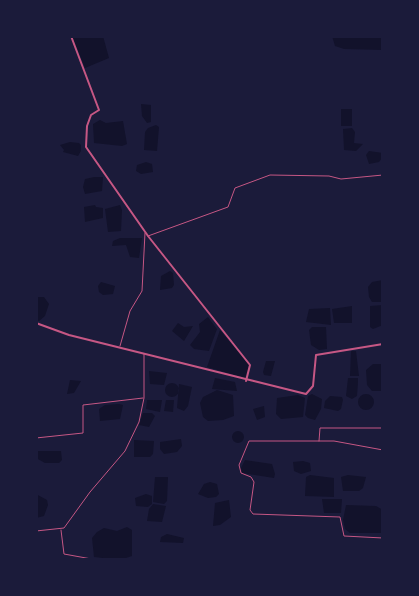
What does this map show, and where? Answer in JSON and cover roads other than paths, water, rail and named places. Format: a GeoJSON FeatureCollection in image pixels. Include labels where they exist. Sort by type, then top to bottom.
{"type":"FeatureCollection","features":[{"type":"Feature","properties":{"kind":"street"},"geometry":{"type":"LineString","coordinates":[[71,36],[100,110],[91,115],[87,126],[86,147],[148,236],[250,364],[246,381]]}},
{"type":"Feature","properties":{"kind":"street"},"geometry":{"type":"LineString","coordinates":[[148,236],[228,207],[235,188],[270,175],[329,176],[341,179],[383,175]]}},
{"type":"Feature","properties":{"kind":"street"},"geometry":{"type":"LineString","coordinates":[[119,348],[130,311],[142,290],[143,239],[145,232]]}},
{"type":"Feature","properties":{"kind":"street"},"geometry":{"type":"LineString","coordinates":[[36,324],[69,335],[246,381],[306,394],[313,386],[316,355],[383,344]]}},
{"type":"Feature","properties":{"kind":"street"},"geometry":{"type":"LineString","coordinates":[[96,560],[64,554],[62,530],[90,492],[125,451],[139,422],[144,398],[144,354]]}},
{"type":"Feature","properties":{"kind":"street"},"geometry":{"type":"LineString","coordinates":[[36,438],[83,433],[83,406],[144,398]]}},
{"type":"Feature","properties":{"kind":"street"},"geometry":{"type":"LineString","coordinates":[[319,440],[320,428],[383,428]]}},
{"type":"Feature","properties":{"kind":"street"},"geometry":{"type":"LineString","coordinates":[[383,450],[355,444],[319,440],[248,442],[238,465],[240,473],[251,477],[254,482],[251,513],[340,517],[344,536],[383,538]]}},
{"type":"Feature","properties":{"kind":"street"},"geometry":{"type":"LineString","coordinates":[[36,531],[62,530]]}}]}
